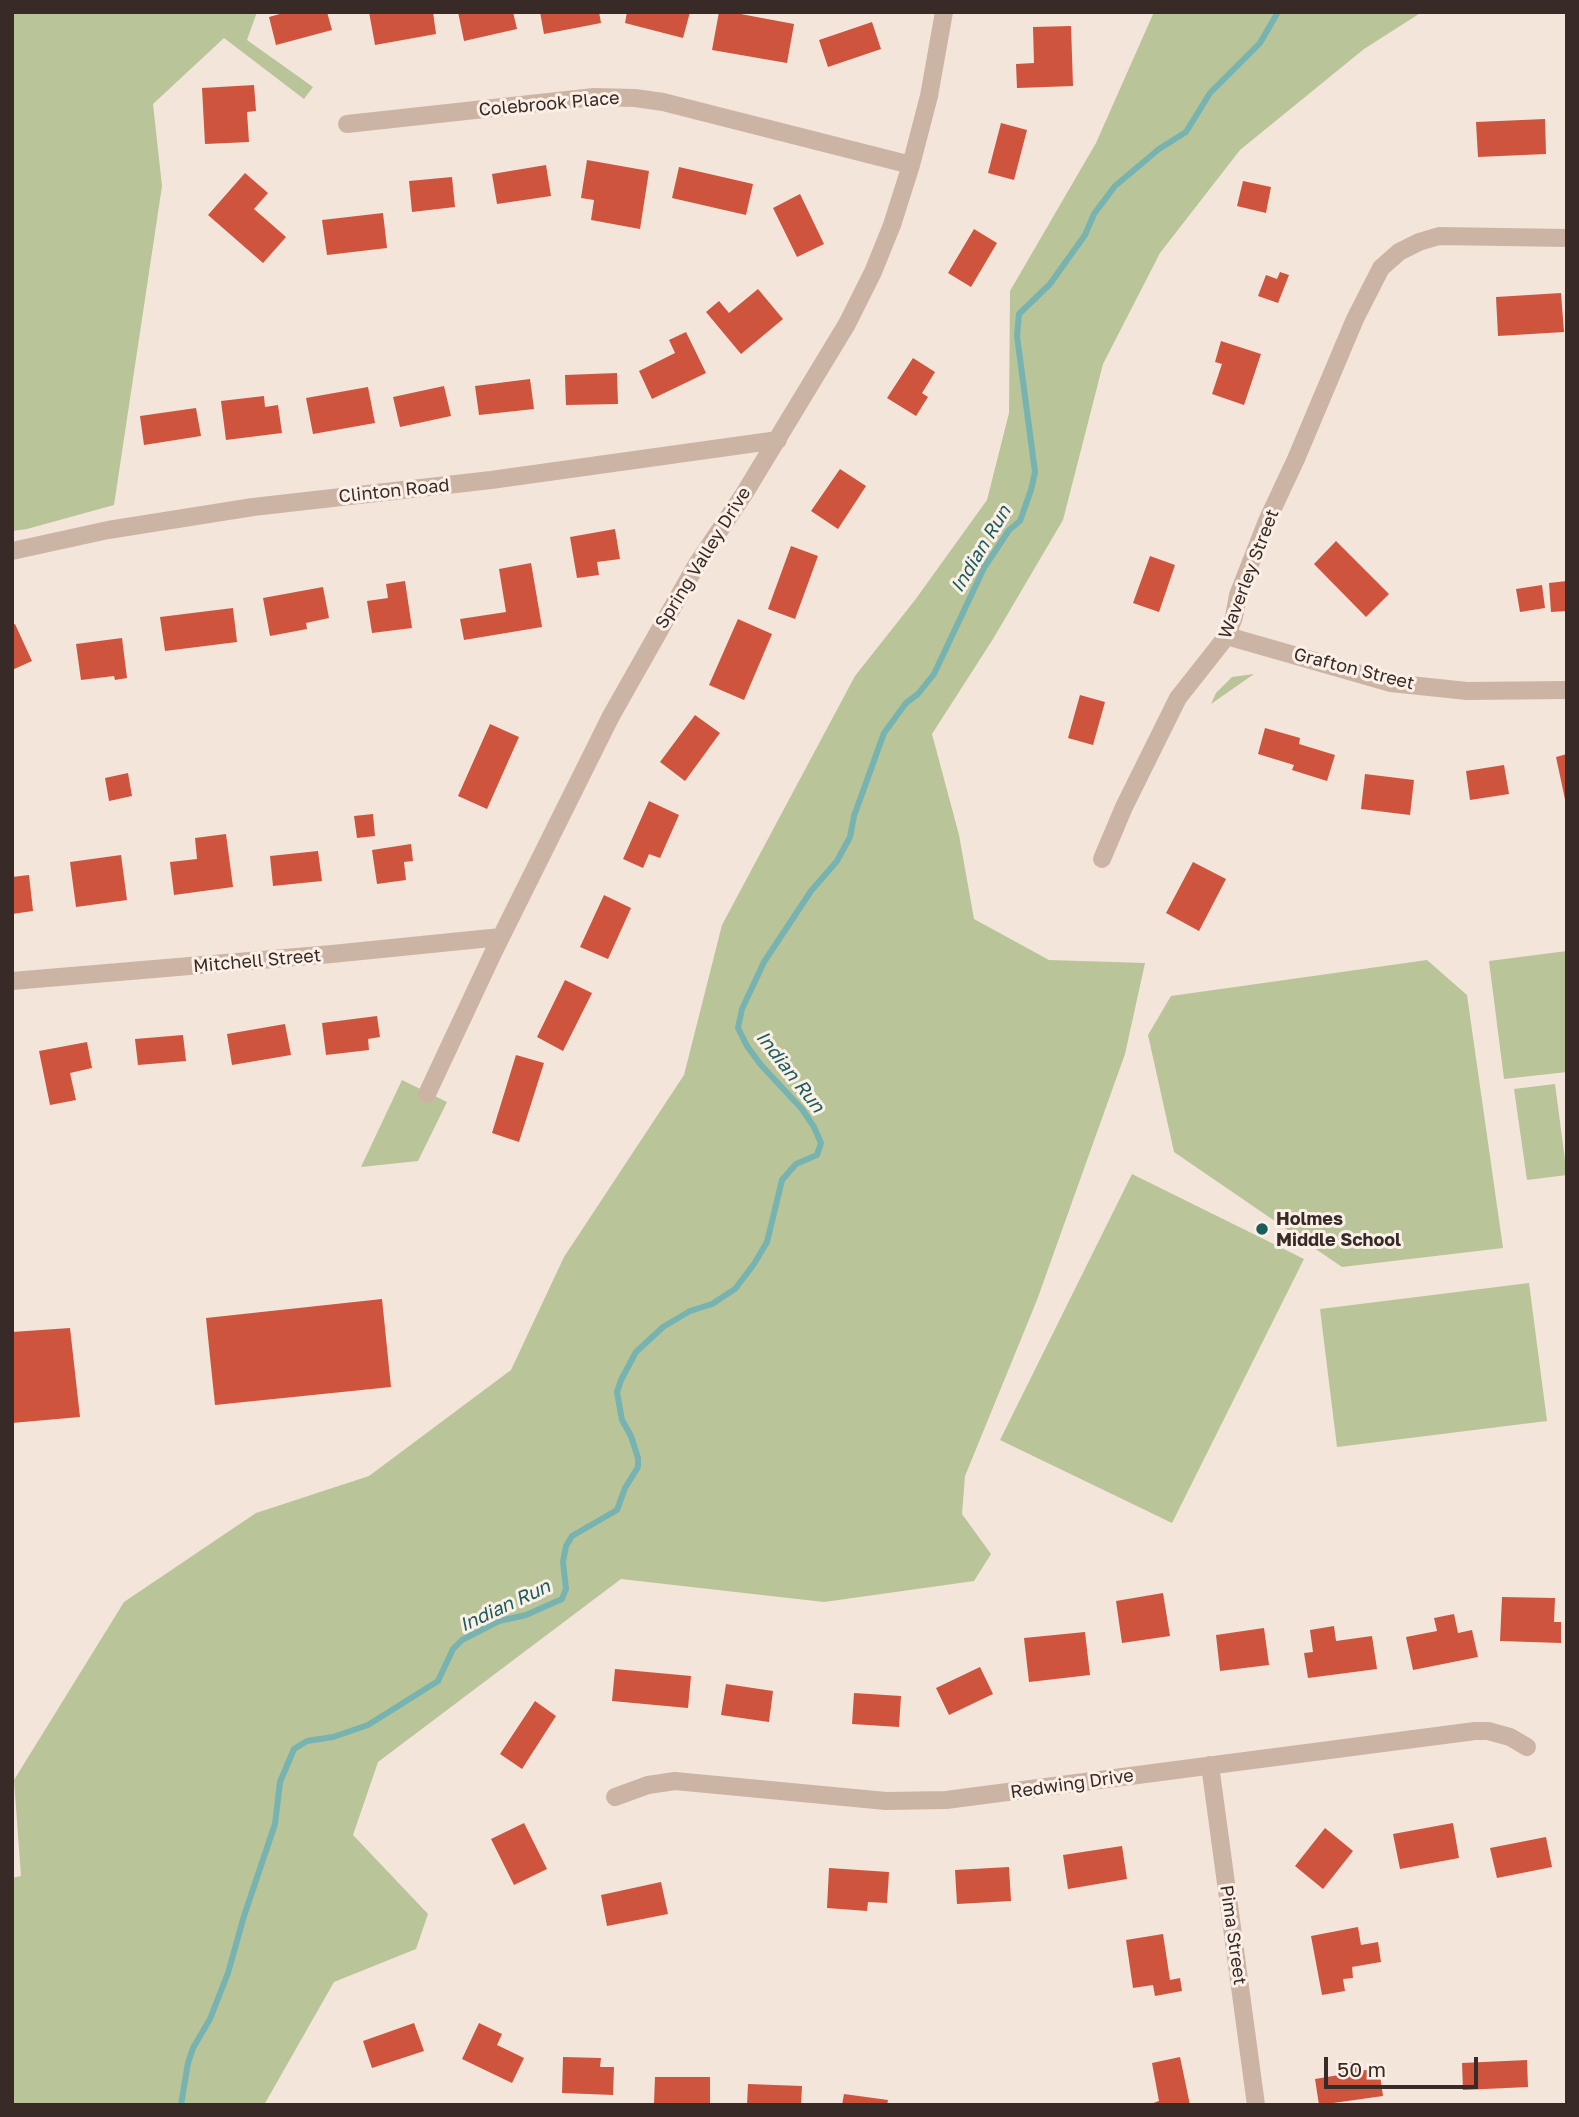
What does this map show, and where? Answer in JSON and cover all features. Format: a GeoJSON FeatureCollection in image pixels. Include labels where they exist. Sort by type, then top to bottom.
{"type":"FeatureCollection","features":[{"type":"Feature","properties":{"kind":"street","name":"Spring Valley Drive"},"geometry":{"type":"LineString","coordinates":[[426,1094],[611,716],[697,564],[778,440],[847,324],[873,272],[911,166],[929,96],[944,12]]}},
{"type":"Feature","properties":{"kind":"street","name":"Colebrook Place"},"geometry":{"type":"LineString","coordinates":[[347,124],[594,97],[635,98],[663,102],[911,166]]}},
{"type":"Feature","properties":{"kind":"street","name":"Waverley Street"},"geometry":{"type":"LineString","coordinates":[[1102,859],[1124,807],[1178,698],[1227,636],[1238,595],[1267,521],[1376,276],[1399,252],[1439,236],[1567,238]]}},
{"type":"Feature","properties":{"kind":"street","name":"Clinton Road"},"geometry":{"type":"LineString","coordinates":[[12,551],[108,530],[240,509],[491,480],[778,440]]}},
{"type":"Feature","properties":{"kind":"street","name":"Grafton Street"},"geometry":{"type":"LineString","coordinates":[[1227,636],[1391,682],[1467,691],[1567,690]]}},
{"type":"Feature","properties":{"kind":"street","name":"Mitchell Street"},"geometry":{"type":"LineString","coordinates":[[12,981],[501,937]]}},
{"type":"Feature","properties":{"kind":"street","name":"Redwing Drive"},"geometry":{"type":"LineString","coordinates":[[615,1797],[649,1785],[675,1781],[886,1801],[935,1801],[1475,1731],[1488,1731],[1510,1737],[1527,1747]]}},
{"type":"Feature","properties":{"kind":"street","name":"Pima Street"},"geometry":{"type":"LineString","coordinates":[[1210,1765],[1256,2105]]}},
{"type":"Feature","properties":{"kind":"green space"},"geometry":{"type":"Polygon","coordinates":[[[12,12],[257,12],[247,40],[313,87],[304,99],[224,38],[153,104],[162,186],[114,505],[12,531],[12,12]]]}},
{"type":"Feature","properties":{"kind":"green space"},"geometry":{"type":"Polygon","coordinates":[[[1154,12],[1422,12],[1364,49],[1240,150],[1160,253],[1103,364],[1063,520],[993,639],[932,734],[959,835],[974,919],[1049,960],[1145,963],[1125,1054],[1037,1300],[965,1476],[962,1514],[991,1554],[974,1581],[824,1602],[621,1579],[378,1762],[353,1835],[428,1914],[416,1949],[334,1982],[264,2105],[12,2105],[12,1878],[21,1876],[14,1780],[124,1602],[256,1513],[369,1476],[511,1370],[564,1257],[684,1075],[722,925],[855,676],[915,600],[987,500],[1009,413],[1010,291],[1096,143],[1154,12]]]}},
{"type":"Feature","properties":{"kind":"green space"},"geometry":{"type":"Polygon","coordinates":[[[1254,674],[1211,704],[1216,693],[1232,677],[1254,674]]]}},
{"type":"Feature","properties":{"kind":"green space"},"geometry":{"type":"Polygon","coordinates":[[[1567,951],[1567,1072],[1504,1079],[1489,961],[1567,951]]]}},
{"type":"Feature","properties":{"kind":"green space"},"geometry":{"type":"Polygon","coordinates":[[[1427,960],[1467,995],[1503,1248],[1342,1267],[1174,1152],[1148,1035],[1171,996],[1427,960]]]}},
{"type":"Feature","properties":{"kind":"green space"},"geometry":{"type":"Polygon","coordinates":[[[402,1080],[447,1102],[418,1161],[361,1167],[402,1080]]]}},
{"type":"Feature","properties":{"kind":"green space"},"geometry":{"type":"Polygon","coordinates":[[[1555,1084],[1567,1175],[1527,1180],[1514,1089],[1555,1084]]]}},
{"type":"Feature","properties":{"kind":"green space"},"geometry":{"type":"Polygon","coordinates":[[[1132,1174],[1304,1259],[1172,1523],[1000,1440],[1132,1174]]]}},
{"type":"Feature","properties":{"kind":"green space"},"geometry":{"type":"Polygon","coordinates":[[[1529,1283],[1547,1421],[1337,1447],[1320,1309],[1529,1283]]]}},
{"type":"Feature","properties":{"kind":"building"},"geometry":{"type":"Polygon","coordinates":[[[287,12],[327,12],[332,30],[276,45],[269,17],[287,12]]]}},
{"type":"Feature","properties":{"kind":"building"},"geometry":{"type":"Polygon","coordinates":[[[369,12],[433,12],[436,34],[375,45],[369,12]]]}},
{"type":"Feature","properties":{"kind":"building"},"geometry":{"type":"Polygon","coordinates":[[[458,12],[513,12],[517,29],[464,41],[458,12]]]}},
{"type":"Feature","properties":{"kind":"building"},"geometry":{"type":"Polygon","coordinates":[[[540,12],[599,12],[601,23],[544,34],[540,12]]]}},
{"type":"Feature","properties":{"kind":"building"},"geometry":{"type":"Polygon","coordinates":[[[627,12],[690,12],[683,38],[625,23],[627,12]]]}},
{"type":"Feature","properties":{"kind":"building"},"geometry":{"type":"Polygon","coordinates":[[[719,12],[794,24],[787,63],[712,50],[719,12]]]}},
{"type":"Feature","properties":{"kind":"building"},"geometry":{"type":"Polygon","coordinates":[[[872,22],[881,49],[828,67],[819,40],[872,22]]]}},
{"type":"Feature","properties":{"kind":"building"},"geometry":{"type":"Polygon","coordinates":[[[1071,26],[1073,86],[1017,88],[1016,64],[1034,63],[1033,27],[1071,26]]]}},
{"type":"Feature","properties":{"kind":"building"},"geometry":{"type":"Polygon","coordinates":[[[254,85],[256,111],[247,112],[249,142],[205,144],[202,88],[254,85]]]}},
{"type":"Feature","properties":{"kind":"building"},"geometry":{"type":"Polygon","coordinates":[[[1545,119],[1546,154],[1478,157],[1476,122],[1545,119]]]}},
{"type":"Feature","properties":{"kind":"building"},"geometry":{"type":"Polygon","coordinates":[[[1001,123],[1027,130],[1014,180],[988,173],[1001,123]]]}},
{"type":"Feature","properties":{"kind":"building"},"geometry":{"type":"Polygon","coordinates":[[[587,160],[649,171],[640,229],[591,220],[594,200],[581,198],[587,160]]]}},
{"type":"Feature","properties":{"kind":"building"},"geometry":{"type":"Polygon","coordinates":[[[546,165],[551,196],[497,204],[492,174],[546,165]]]}},
{"type":"Feature","properties":{"kind":"building"},"geometry":{"type":"Polygon","coordinates":[[[679,167],[753,184],[746,215],[672,198],[679,167]]]}},
{"type":"Feature","properties":{"kind":"building"},"geometry":{"type":"Polygon","coordinates":[[[245,173],[268,193],[254,209],[286,237],[263,263],[208,215],[245,173]]]}},
{"type":"Feature","properties":{"kind":"building"},"geometry":{"type":"Polygon","coordinates":[[[452,177],[455,207],[412,212],[409,181],[452,177]]]}},
{"type":"Feature","properties":{"kind":"building"},"geometry":{"type":"Polygon","coordinates":[[[1243,181],[1271,187],[1266,213],[1237,206],[1243,181]]]}},
{"type":"Feature","properties":{"kind":"building"},"geometry":{"type":"Polygon","coordinates":[[[800,194],[824,244],[797,257],[773,208],[800,194]]]}},
{"type":"Feature","properties":{"kind":"building"},"geometry":{"type":"Polygon","coordinates":[[[383,213],[387,248],[327,255],[322,220],[383,213]]]}},
{"type":"Feature","properties":{"kind":"building"},"geometry":{"type":"Polygon","coordinates":[[[974,229],[997,243],[971,287],[948,273],[974,229]]]}},
{"type":"Feature","properties":{"kind":"building"},"geometry":{"type":"Polygon","coordinates":[[[1280,272],[1289,275],[1278,303],[1258,296],[1266,275],[1277,279],[1280,272]]]}},
{"type":"Feature","properties":{"kind":"building"},"geometry":{"type":"Polygon","coordinates":[[[758,289],[783,319],[741,354],[706,312],[719,301],[729,313],[758,289]]]}},
{"type":"Feature","properties":{"kind":"building"},"geometry":{"type":"Polygon","coordinates":[[[1561,293],[1564,332],[1498,336],[1496,297],[1561,293]]]}},
{"type":"Feature","properties":{"kind":"building"},"geometry":{"type":"Polygon","coordinates":[[[686,332],[706,373],[652,399],[639,371],[675,353],[669,340],[686,332]]]}},
{"type":"Feature","properties":{"kind":"building"},"geometry":{"type":"Polygon","coordinates":[[[1221,341],[1261,354],[1244,405],[1212,394],[1222,364],[1215,362],[1221,341]]]}},
{"type":"Feature","properties":{"kind":"building"},"geometry":{"type":"Polygon","coordinates":[[[913,358],[935,372],[922,393],[928,397],[916,416],[887,398],[913,358]]]}},
{"type":"Feature","properties":{"kind":"building"},"geometry":{"type":"Polygon","coordinates":[[[617,373],[618,404],[566,405],[565,375],[617,373]]]}},
{"type":"Feature","properties":{"kind":"building"},"geometry":{"type":"Polygon","coordinates":[[[530,379],[534,409],[479,415],[475,386],[530,379]]]}},
{"type":"Feature","properties":{"kind":"building"},"geometry":{"type":"Polygon","coordinates":[[[444,386],[451,416],[400,427],[393,397],[444,386]]]}},
{"type":"Feature","properties":{"kind":"building"},"geometry":{"type":"Polygon","coordinates":[[[368,387],[375,423],[313,434],[306,398],[368,387]]]}},
{"type":"Feature","properties":{"kind":"building"},"geometry":{"type":"Polygon","coordinates":[[[264,396],[265,407],[278,405],[282,433],[226,440],[221,401],[264,396]]]}},
{"type":"Feature","properties":{"kind":"building"},"geometry":{"type":"Polygon","coordinates":[[[196,408],[201,436],[144,445],[140,416],[196,408]]]}},
{"type":"Feature","properties":{"kind":"building"},"geometry":{"type":"Polygon","coordinates":[[[840,469],[866,486],[838,529],[811,511],[840,469]]]}},
{"type":"Feature","properties":{"kind":"building"},"geometry":{"type":"Polygon","coordinates":[[[615,529],[620,559],[597,562],[599,575],[577,578],[570,537],[615,529]]]}},
{"type":"Feature","properties":{"kind":"building"},"geometry":{"type":"Polygon","coordinates":[[[1336,541],[1389,594],[1366,617],[1314,564],[1336,541]]]}},
{"type":"Feature","properties":{"kind":"building"},"geometry":{"type":"Polygon","coordinates":[[[791,546],[818,556],[795,619],[768,609],[791,546]]]}},
{"type":"Feature","properties":{"kind":"building"},"geometry":{"type":"Polygon","coordinates":[[[1150,556],[1175,565],[1159,612],[1133,603],[1150,556]]]}},
{"type":"Feature","properties":{"kind":"building"},"geometry":{"type":"Polygon","coordinates":[[[531,563],[542,627],[464,640],[460,619],[506,612],[499,569],[531,563]]]}},
{"type":"Feature","properties":{"kind":"building"},"geometry":{"type":"Polygon","coordinates":[[[405,581],[412,628],[372,633],[367,601],[388,598],[386,584],[405,581]]]}},
{"type":"Feature","properties":{"kind":"building"},"geometry":{"type":"Polygon","coordinates":[[[1567,581],[1567,611],[1551,612],[1549,583],[1567,581]]]}},
{"type":"Feature","properties":{"kind":"building"},"geometry":{"type":"Polygon","coordinates":[[[1542,585],[1545,608],[1520,612],[1516,589],[1542,585]]]}},
{"type":"Feature","properties":{"kind":"building"},"geometry":{"type":"Polygon","coordinates":[[[323,587],[329,618],[306,623],[307,629],[270,636],[263,598],[323,587]]]}},
{"type":"Feature","properties":{"kind":"building"},"geometry":{"type":"Polygon","coordinates":[[[233,608],[237,642],[165,651],[160,617],[233,608]]]}},
{"type":"Feature","properties":{"kind":"building"},"geometry":{"type":"Polygon","coordinates":[[[738,619],[772,634],[744,700],[709,685],[738,619]]]}},
{"type":"Feature","properties":{"kind":"building"},"geometry":{"type":"Polygon","coordinates":[[[15,624],[32,661],[12,670],[12,625],[15,624]]]}},
{"type":"Feature","properties":{"kind":"building"},"geometry":{"type":"Polygon","coordinates":[[[122,638],[127,678],[115,680],[114,676],[81,680],[76,644],[122,638]]]}},
{"type":"Feature","properties":{"kind":"building"},"geometry":{"type":"Polygon","coordinates":[[[1080,695],[1105,702],[1093,745],[1068,738],[1080,695]]]}},
{"type":"Feature","properties":{"kind":"building"},"geometry":{"type":"Polygon","coordinates":[[[695,715],[720,733],[685,781],[660,762],[695,715]]]}},
{"type":"Feature","properties":{"kind":"building"},"geometry":{"type":"Polygon","coordinates":[[[490,724],[519,737],[487,809],[458,796],[490,724]]]}},
{"type":"Feature","properties":{"kind":"building"},"geometry":{"type":"Polygon","coordinates":[[[1265,728],[1300,738],[1299,744],[1335,755],[1327,781],[1292,770],[1294,765],[1258,754],[1265,728]]]}},
{"type":"Feature","properties":{"kind":"building"},"geometry":{"type":"Polygon","coordinates":[[[1567,754],[1567,804],[1566,804],[1556,757],[1567,754]]]}},
{"type":"Feature","properties":{"kind":"building"},"geometry":{"type":"Polygon","coordinates":[[[1504,765],[1509,794],[1470,800],[1466,771],[1504,765]]]}},
{"type":"Feature","properties":{"kind":"building"},"geometry":{"type":"Polygon","coordinates":[[[128,773],[132,796],[109,801],[105,778],[128,773]]]}},
{"type":"Feature","properties":{"kind":"building"},"geometry":{"type":"Polygon","coordinates":[[[1365,774],[1414,780],[1410,815],[1361,809],[1365,774]]]}},
{"type":"Feature","properties":{"kind":"building"},"geometry":{"type":"Polygon","coordinates":[[[649,801],[679,815],[660,858],[649,854],[643,868],[623,859],[649,801]]]}},
{"type":"Feature","properties":{"kind":"building"},"geometry":{"type":"Polygon","coordinates":[[[373,814],[375,836],[357,838],[354,816],[373,814]]]}},
{"type":"Feature","properties":{"kind":"building"},"geometry":{"type":"Polygon","coordinates":[[[226,834],[233,887],[174,895],[170,862],[197,859],[195,838],[226,834]]]}},
{"type":"Feature","properties":{"kind":"building"},"geometry":{"type":"Polygon","coordinates":[[[411,844],[413,861],[404,862],[406,880],[377,884],[372,850],[411,844]]]}},
{"type":"Feature","properties":{"kind":"building"},"geometry":{"type":"Polygon","coordinates":[[[318,851],[322,881],[273,886],[270,856],[318,851]]]}},
{"type":"Feature","properties":{"kind":"building"},"geometry":{"type":"Polygon","coordinates":[[[121,855],[127,900],[76,907],[70,862],[121,855]]]}},
{"type":"Feature","properties":{"kind":"building"},"geometry":{"type":"Polygon","coordinates":[[[1193,862],[1226,879],[1199,931],[1166,913],[1193,862]]]}},
{"type":"Feature","properties":{"kind":"building"},"geometry":{"type":"Polygon","coordinates":[[[29,875],[33,911],[12,914],[12,877],[29,875]]]}},
{"type":"Feature","properties":{"kind":"building"},"geometry":{"type":"Polygon","coordinates":[[[604,895],[631,908],[608,959],[580,947],[604,895]]]}},
{"type":"Feature","properties":{"kind":"building"},"geometry":{"type":"Polygon","coordinates":[[[565,980],[592,993],[563,1051],[537,1037],[565,980]]]}},
{"type":"Feature","properties":{"kind":"building"},"geometry":{"type":"Polygon","coordinates":[[[377,1016],[380,1037],[368,1039],[369,1050],[326,1055],[322,1023],[377,1016]]]}},
{"type":"Feature","properties":{"kind":"building"},"geometry":{"type":"Polygon","coordinates":[[[285,1024],[291,1055],[232,1065],[227,1034],[285,1024]]]}},
{"type":"Feature","properties":{"kind":"building"},"geometry":{"type":"Polygon","coordinates":[[[183,1035],[186,1061],[138,1065],[135,1039],[183,1035]]]}},
{"type":"Feature","properties":{"kind":"building"},"geometry":{"type":"Polygon","coordinates":[[[87,1042],[92,1068],[70,1073],[76,1100],[50,1105],[39,1051],[87,1042]]]}},
{"type":"Feature","properties":{"kind":"building"},"geometry":{"type":"Polygon","coordinates":[[[516,1055],[544,1063],[519,1142],[492,1133],[516,1055]]]}},
{"type":"Feature","properties":{"kind":"building"},"geometry":{"type":"Polygon","coordinates":[[[382,1299],[391,1387],[215,1405],[206,1318],[382,1299]]]}},
{"type":"Feature","properties":{"kind":"building"},"geometry":{"type":"Polygon","coordinates":[[[70,1328],[80,1417],[12,1423],[12,1332],[70,1328]]]}},
{"type":"Feature","properties":{"kind":"building"},"geometry":{"type":"Polygon","coordinates":[[[1163,1593],[1170,1636],[1122,1643],[1116,1601],[1163,1593]]]}},
{"type":"Feature","properties":{"kind":"building"},"geometry":{"type":"Polygon","coordinates":[[[1502,1597],[1555,1598],[1554,1622],[1561,1622],[1561,1643],[1500,1641],[1502,1597]]]}},
{"type":"Feature","properties":{"kind":"building"},"geometry":{"type":"Polygon","coordinates":[[[1454,1614],[1458,1633],[1472,1630],[1478,1657],[1413,1670],[1406,1637],[1437,1631],[1434,1618],[1454,1614]]]}},
{"type":"Feature","properties":{"kind":"building"},"geometry":{"type":"Polygon","coordinates":[[[1334,1626],[1336,1641],[1372,1636],[1377,1669],[1308,1678],[1304,1653],[1313,1652],[1310,1630],[1334,1626]]]}},
{"type":"Feature","properties":{"kind":"building"},"geometry":{"type":"Polygon","coordinates":[[[1264,1628],[1269,1665],[1220,1671],[1216,1635],[1264,1628]]]}},
{"type":"Feature","properties":{"kind":"building"},"geometry":{"type":"Polygon","coordinates":[[[1085,1632],[1090,1675],[1029,1682],[1024,1638],[1085,1632]]]}},
{"type":"Feature","properties":{"kind":"building"},"geometry":{"type":"Polygon","coordinates":[[[980,1667],[993,1694],[949,1715],[936,1688],[980,1667]]]}},
{"type":"Feature","properties":{"kind":"building"},"geometry":{"type":"Polygon","coordinates":[[[615,1669],[691,1676],[688,1708],[612,1701],[615,1669]]]}},
{"type":"Feature","properties":{"kind":"building"},"geometry":{"type":"Polygon","coordinates":[[[726,1684],[773,1691],[769,1722],[721,1715],[726,1684]]]}},
{"type":"Feature","properties":{"kind":"building"},"geometry":{"type":"Polygon","coordinates":[[[854,1693],[901,1696],[899,1727],[852,1724],[854,1693]]]}},
{"type":"Feature","properties":{"kind":"building"},"geometry":{"type":"Polygon","coordinates":[[[535,1701],[556,1716],[522,1769],[500,1754],[535,1701]]]}},
{"type":"Feature","properties":{"kind":"building"},"geometry":{"type":"Polygon","coordinates":[[[524,1823],[547,1869],[514,1885],[491,1839],[524,1823]]]}},
{"type":"Feature","properties":{"kind":"building"},"geometry":{"type":"Polygon","coordinates":[[[1453,1823],[1459,1858],[1400,1869],[1393,1834],[1453,1823]]]}},
{"type":"Feature","properties":{"kind":"building"},"geometry":{"type":"Polygon","coordinates":[[[1325,1828],[1353,1851],[1323,1889],[1295,1866],[1325,1828]]]}},
{"type":"Feature","properties":{"kind":"building"},"geometry":{"type":"Polygon","coordinates":[[[1546,1837],[1552,1867],[1497,1878],[1490,1848],[1546,1837]]]}},
{"type":"Feature","properties":{"kind":"building"},"geometry":{"type":"Polygon","coordinates":[[[1122,1846],[1127,1879],[1068,1889],[1063,1855],[1122,1846]]]}},
{"type":"Feature","properties":{"kind":"building"},"geometry":{"type":"Polygon","coordinates":[[[1009,1867],[1011,1901],[957,1904],[955,1870],[1009,1867]]]}},
{"type":"Feature","properties":{"kind":"building"},"geometry":{"type":"Polygon","coordinates":[[[829,1868],[889,1872],[887,1903],[868,1902],[867,1911],[827,1908],[829,1868]]]}},
{"type":"Feature","properties":{"kind":"building"},"geometry":{"type":"Polygon","coordinates":[[[661,1882],[668,1914],[607,1926],[601,1895],[661,1882]]]}},
{"type":"Feature","properties":{"kind":"building"},"geometry":{"type":"Polygon","coordinates":[[[1358,1927],[1361,1945],[1378,1942],[1381,1962],[1352,1967],[1353,1978],[1343,1979],[1345,1991],[1322,1995],[1311,1936],[1358,1927]]]}},
{"type":"Feature","properties":{"kind":"building"},"geometry":{"type":"Polygon","coordinates":[[[1163,1934],[1170,1980],[1180,1978],[1182,1991],[1155,1996],[1153,1985],[1133,1988],[1126,1940],[1163,1934]]]}},
{"type":"Feature","properties":{"kind":"building"},"geometry":{"type":"Polygon","coordinates":[[[414,2023],[424,2051],[372,2068],[363,2041],[414,2023]]]}},
{"type":"Feature","properties":{"kind":"building"},"geometry":{"type":"Polygon","coordinates":[[[479,2023],[502,2034],[497,2045],[524,2058],[512,2083],[462,2059],[479,2023]]]}},
{"type":"Feature","properties":{"kind":"building"},"geometry":{"type":"Polygon","coordinates":[[[563,2057],[601,2058],[600,2067],[614,2067],[613,2095],[562,2093],[563,2057]]]}},
{"type":"Feature","properties":{"kind":"building"},"geometry":{"type":"Polygon","coordinates":[[[1180,2057],[1190,2105],[1148,2105],[1159,2101],[1152,2063],[1180,2057]]]}},
{"type":"Feature","properties":{"kind":"building"},"geometry":{"type":"Polygon","coordinates":[[[1527,2060],[1528,2087],[1463,2090],[1462,2063],[1527,2060]]]}},
{"type":"Feature","properties":{"kind":"building"},"geometry":{"type":"Polygon","coordinates":[[[1357,2061],[1359,2071],[1379,2068],[1383,2096],[1319,2105],[1315,2079],[1339,2075],[1337,2064],[1357,2061]]]}},
{"type":"Feature","properties":{"kind":"building"},"geometry":{"type":"Polygon","coordinates":[[[655,2077],[710,2077],[710,2104],[654,2103],[655,2077]]]}},
{"type":"Feature","properties":{"kind":"building"},"geometry":{"type":"Polygon","coordinates":[[[748,2084],[802,2086],[801,2105],[747,2105],[748,2084]]]}},
{"type":"Feature","properties":{"kind":"building"},"geometry":{"type":"Polygon","coordinates":[[[844,2094],[888,2100],[887,2105],[842,2105],[844,2094]]]}},
{"type":"Feature","properties":{"kind":"waterway","name":"Indian Run"},"geometry":{"type":"LineString","coordinates":[[181,2105],[188,2063],[193,2048],[210,2019],[228,1973],[275,1824],[280,1782],[294,1749],[307,1741],[333,1737],[368,1725],[438,1681],[453,1649],[462,1640],[499,1621],[526,1615],[562,1599],[566,1589],[563,1562],[566,1546],[572,1536],[617,1510],[625,1488],[638,1467],[631,1436],[622,1420],[617,1392],[636,1352],[663,1327],[690,1311],[712,1304],[735,1289],[767,1242],[782,1180],[796,1164],[817,1155],[821,1143],[814,1127],[802,1109],[747,1046],[738,1028],[742,1009],[764,962],[811,891],[837,861],[850,837],[854,816],[884,733],[906,703],[918,694],[934,674],[984,568],[1009,530],[1020,521],[1035,472],[1017,336],[1019,314],[1050,284],[1115,186],[1159,149],[1186,132],[1210,93],[1260,43],[1278,12]]}},
{"type":"Feature","properties":{"kind":"place","name":"Holmes Middle School"},"geometry":{"type":"Point","coordinates":[1262,1229]}}]}
